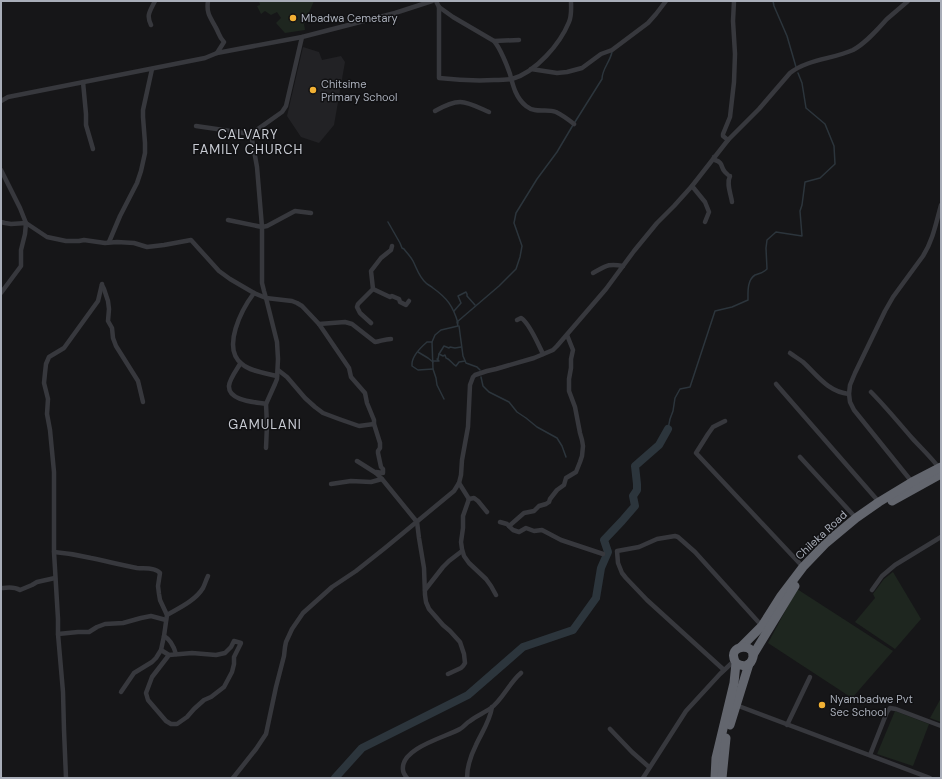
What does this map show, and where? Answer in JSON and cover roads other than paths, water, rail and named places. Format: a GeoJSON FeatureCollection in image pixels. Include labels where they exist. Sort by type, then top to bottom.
{"type":"FeatureCollection","features":[{"type":"Feature","properties":{"kind":"highway","name":"Chileka Road"},"geometry":{"type":"LineString","coordinates":[[715,778],[716,758],[734,683],[736,661],[734,655],[736,650],[762,626],[802,567],[826,543],[856,518],[879,502],[912,482],[940,470]]}},
{"type":"Feature","properties":{"kind":"highway","name":"Chileka Road"},"geometry":{"type":"LineString","coordinates":[[722,778],[727,737],[749,664],[796,584],[807,570],[835,542],[883,506],[940,470]]}},
{"type":"Feature","properties":{"kind":"highway"},"geometry":{"type":"LineString","coordinates":[[741,647],[749,648],[753,655]]}},
{"type":"Feature","properties":{"kind":"highway"},"geometry":{"type":"LineString","coordinates":[[736,661],[738,664],[744,666],[749,664]]}},
{"type":"Feature","properties":{"kind":"street"},"geometry":{"type":"LineString","coordinates":[[151,25],[148,16],[155,1]]}},
{"type":"Feature","properties":{"kind":"street"},"geometry":{"type":"LineString","coordinates":[[208,1],[208,14],[217,29],[220,38],[224,42],[217,53]]}},
{"type":"Feature","properties":{"kind":"street"},"geometry":{"type":"LineString","coordinates":[[1,100],[8,97],[205,58],[217,53],[302,37],[395,13],[432,1]]}},
{"type":"Feature","properties":{"kind":"street"},"geometry":{"type":"LineString","coordinates":[[436,1],[439,7],[439,78],[480,81],[511,79],[520,76],[538,63],[557,44],[569,22],[571,14],[571,1]]}},
{"type":"Feature","properties":{"kind":"street"},"geometry":{"type":"LineString","coordinates":[[531,69],[557,73],[582,68],[601,54],[612,50],[648,23],[666,1]]}},
{"type":"Feature","properties":{"kind":"street"},"geometry":{"type":"LineString","coordinates":[[728,140],[723,136],[723,134],[730,117],[734,90],[734,1]]}},
{"type":"Feature","properties":{"kind":"street"},"geometry":{"type":"LineString","coordinates":[[233,778],[266,734],[285,647],[297,620],[322,596],[385,548],[454,491],[459,483],[468,427],[470,385],[473,377],[487,371],[525,361],[553,350],[606,289],[656,223],[692,186],[728,140],[759,109],[779,84],[793,70],[809,63],[844,53],[861,45],[908,1]]}},
{"type":"Feature","properties":{"kind":"street"},"geometry":{"type":"LineString","coordinates":[[439,7],[498,45],[510,73],[514,91],[526,106],[537,111],[557,112],[574,124]]}},
{"type":"Feature","properties":{"kind":"street"},"geometry":{"type":"LineString","coordinates":[[196,126],[251,134],[282,112],[286,106],[302,37]]}},
{"type":"Feature","properties":{"kind":"street"},"geometry":{"type":"LineString","coordinates":[[494,41],[519,40]]}},
{"type":"Feature","properties":{"kind":"street"},"geometry":{"type":"LineString","coordinates":[[109,242],[141,171],[145,153],[143,110],[152,69]]}},
{"type":"Feature","properties":{"kind":"street"},"geometry":{"type":"LineString","coordinates":[[83,82],[86,125],[93,149]]}},
{"type":"Feature","properties":{"kind":"street"},"geometry":{"type":"LineString","coordinates":[[435,111],[456,102],[464,102],[489,112]]}},
{"type":"Feature","properties":{"kind":"street"},"geometry":{"type":"LineString","coordinates":[[251,134],[257,167],[262,227],[262,283],[277,342],[277,376],[266,404],[266,448]]}},
{"type":"Feature","properties":{"kind":"street"},"geometry":{"type":"LineString","coordinates":[[714,157],[715,160],[722,166],[723,170],[730,176],[728,180],[732,202]]}},
{"type":"Feature","properties":{"kind":"street"},"geometry":{"type":"LineString","coordinates":[[1,170],[2,175],[6,180],[26,223],[21,250],[21,266],[1,293]]}},
{"type":"Feature","properties":{"kind":"street"},"geometry":{"type":"LineString","coordinates":[[692,186],[704,202],[709,212],[705,222]]}},
{"type":"Feature","properties":{"kind":"street"},"geometry":{"type":"LineString","coordinates":[[912,482],[854,410],[850,402],[849,394],[850,385],[855,373],[885,311],[893,297],[927,250],[941,205]]}},
{"type":"Feature","properties":{"kind":"street"},"geometry":{"type":"LineString","coordinates":[[228,220],[262,227],[267,226],[295,211],[311,214]]}},
{"type":"Feature","properties":{"kind":"street"},"geometry":{"type":"LineString","coordinates":[[1,222],[6,224],[26,223],[47,237],[66,240],[134,243],[147,247],[192,240],[219,271],[230,279],[266,298],[283,299],[297,303],[319,324],[349,368],[351,377],[365,393],[380,442],[378,452],[383,473],[376,473]]}},
{"type":"Feature","properties":{"kind":"street"},"geometry":{"type":"LineString","coordinates":[[373,289],[371,270],[381,258],[391,250],[392,246]]}},
{"type":"Feature","properties":{"kind":"street"},"geometry":{"type":"LineString","coordinates":[[593,273],[609,265],[624,266]]}},
{"type":"Feature","properties":{"kind":"street"},"geometry":{"type":"LineString","coordinates":[[66,778],[63,692],[55,578],[54,472],[47,414],[48,399],[44,383],[46,364],[50,357],[68,344],[78,327],[94,308],[98,301],[102,285],[108,301],[108,321],[112,328],[113,338],[116,346],[138,381],[143,402]]}},
{"type":"Feature","properties":{"kind":"street"},"geometry":{"type":"LineString","coordinates":[[373,289],[390,297],[392,296],[400,299],[400,302],[406,305],[409,301]]}},
{"type":"Feature","properties":{"kind":"street"},"geometry":{"type":"LineString","coordinates":[[371,322],[360,313],[357,307],[358,304],[373,289]]}},
{"type":"Feature","properties":{"kind":"street"},"geometry":{"type":"LineString","coordinates":[[254,293],[236,327],[233,350],[234,354],[240,364],[252,370],[277,376]]}},
{"type":"Feature","properties":{"kind":"street"},"geometry":{"type":"LineString","coordinates":[[517,320],[521,318],[524,319],[543,354]]}},
{"type":"Feature","properties":{"kind":"street"},"geometry":{"type":"LineString","coordinates":[[319,324],[345,322],[352,324],[375,342],[384,339],[391,339]]}},
{"type":"Feature","properties":{"kind":"street"},"geometry":{"type":"LineString","coordinates":[[509,526],[524,513],[534,510],[549,502],[550,498],[557,490],[564,485],[566,478],[576,472],[581,458],[582,440],[575,407],[569,391],[573,350],[567,335]]}},
{"type":"Feature","properties":{"kind":"street"},"geometry":{"type":"LineString","coordinates":[[790,353],[802,362],[825,384],[841,393],[849,394]]}},
{"type":"Feature","properties":{"kind":"street"},"geometry":{"type":"LineString","coordinates":[[240,364],[228,387],[232,395],[238,399],[266,404]]}},
{"type":"Feature","properties":{"kind":"street"},"geometry":{"type":"LineString","coordinates":[[278,370],[287,377],[305,398],[323,413],[359,426],[374,424]]}},
{"type":"Feature","properties":{"kind":"street"},"geometry":{"type":"LineString","coordinates":[[776,384],[879,502]]}},
{"type":"Feature","properties":{"kind":"street"},"geometry":{"type":"LineString","coordinates":[[871,392],[889,410],[934,461],[940,470]]}},
{"type":"Feature","properties":{"kind":"street"},"geometry":{"type":"LineString","coordinates":[[725,421],[713,427],[696,453],[802,567]]}},
{"type":"Feature","properties":{"kind":"street"},"geometry":{"type":"LineString","coordinates":[[800,457],[856,518]]}},
{"type":"Feature","properties":{"kind":"street"},"geometry":{"type":"LineString","coordinates":[[357,461],[376,473],[382,479],[417,522],[418,538],[424,568],[426,602],[429,609],[460,642],[464,654],[465,663],[463,666],[448,674]]}},
{"type":"Feature","properties":{"kind":"street"},"geometry":{"type":"LineString","coordinates":[[331,484],[351,481],[371,482],[382,479]]}},
{"type":"Feature","properties":{"kind":"street"},"geometry":{"type":"LineString","coordinates":[[459,483],[469,499]]}},
{"type":"Feature","properties":{"kind":"street"},"geometry":{"type":"LineString","coordinates":[[469,499],[474,498],[487,512]]}},
{"type":"Feature","properties":{"kind":"street"},"geometry":{"type":"LineString","coordinates":[[469,499],[463,516],[461,542],[462,551],[468,562],[486,579],[496,595]]}},
{"type":"Feature","properties":{"kind":"street"},"geometry":{"type":"LineString","coordinates":[[500,522],[519,532],[526,528],[534,531],[542,530],[561,540],[603,554]]}},
{"type":"Feature","properties":{"kind":"street"},"geometry":{"type":"LineString","coordinates":[[724,670],[646,600],[626,578],[618,563],[617,551],[639,548],[657,539],[674,536],[678,537],[696,552],[762,626]]}},
{"type":"Feature","properties":{"kind":"street"},"geometry":{"type":"LineString","coordinates":[[872,590],[882,576],[895,565],[941,537]]}},
{"type":"Feature","properties":{"kind":"street"},"geometry":{"type":"LineString","coordinates":[[425,590],[446,564],[462,551]]}},
{"type":"Feature","properties":{"kind":"street"},"geometry":{"type":"LineString","coordinates":[[54,552],[82,556],[115,564],[157,570],[160,573],[158,586],[159,594],[166,618],[161,650],[152,662],[134,673],[121,692]]}},
{"type":"Feature","properties":{"kind":"street"},"geometry":{"type":"LineString","coordinates":[[58,634],[89,632],[105,624],[123,623],[151,616],[166,618],[198,594],[204,587],[208,576]]}},
{"type":"Feature","properties":{"kind":"street"},"geometry":{"type":"LineString","coordinates":[[1,588],[10,587],[20,590],[32,586],[37,582],[55,578]]}},
{"type":"Feature","properties":{"kind":"street"},"geometry":{"type":"LineString","coordinates":[[164,636],[168,638],[176,654]]}},
{"type":"Feature","properties":{"kind":"street"},"geometry":{"type":"LineString","coordinates":[[161,650],[169,655],[192,653],[216,655],[225,653],[234,641],[241,643],[234,657],[232,672],[224,687],[211,697],[204,700],[183,721],[177,724],[171,724],[166,721],[148,700],[146,693],[152,677],[169,655]]}},
{"type":"Feature","properties":{"kind":"street"},"geometry":{"type":"LineString","coordinates":[[643,778],[686,711],[724,670],[736,661]]}},
{"type":"Feature","properties":{"kind":"street"},"geometry":{"type":"LineString","coordinates":[[407,778],[403,771],[403,764],[412,751],[461,728],[492,707],[521,673]]}},
{"type":"Feature","properties":{"kind":"street"},"geometry":{"type":"LineString","coordinates":[[787,725],[810,677]]}},
{"type":"Feature","properties":{"kind":"street"},"geometry":{"type":"LineString","coordinates":[[736,705],[930,778]]}},
{"type":"Feature","properties":{"kind":"street"},"geometry":{"type":"LineString","coordinates":[[467,778],[470,759],[475,745],[491,716],[492,707]]}},
{"type":"Feature","properties":{"kind":"street"},"geometry":{"type":"LineString","coordinates":[[870,755],[890,708],[941,726]]}},
{"type":"Feature","properties":{"kind":"street"},"geometry":{"type":"LineString","coordinates":[[610,729],[649,767]]}},
{"type":"Feature","properties":{"kind":"waterway"},"geometry":{"type":"LineString","coordinates":[[773,1],[787,36],[796,67]]}},
{"type":"Feature","properties":{"kind":"waterway"},"geometry":{"type":"LineString","coordinates":[[575,122],[602,79],[603,72],[612,52]]}},
{"type":"Feature","properties":{"kind":"waterway"},"geometry":{"type":"LineString","coordinates":[[668,429],[675,398],[680,389],[690,387],[715,311],[732,307],[748,300],[748,286],[752,277],[767,269],[767,240],[776,232],[802,236],[800,211],[805,182],[820,178],[835,164],[834,146],[825,124],[806,108],[802,83],[798,73]]}},
{"type":"Feature","properties":{"kind":"waterway"},"geometry":{"type":"LineString","coordinates":[[444,399],[437,385],[433,369],[432,342],[435,335],[441,330],[458,326],[457,322],[499,286],[516,269],[522,246],[514,223],[516,213],[537,179],[557,152],[573,125]]}},
{"type":"Feature","properties":{"kind":"waterway"},"geometry":{"type":"LineString","coordinates":[[388,222],[402,248],[412,260],[418,273],[427,284],[446,299],[452,307],[458,323]]}},
{"type":"Feature","properties":{"kind":"waterway"},"geometry":{"type":"LineString","coordinates":[[454,311],[461,303],[458,296],[466,292],[467,296],[475,305]]}},
{"type":"Feature","properties":{"kind":"waterway"},"geometry":{"type":"LineString","coordinates":[[459,326],[463,356],[466,363],[477,367],[480,370]]}},
{"type":"Feature","properties":{"kind":"waterway"},"geometry":{"type":"LineString","coordinates":[[432,342],[427,342],[419,350],[414,356],[412,366],[418,370],[433,369]]}},
{"type":"Feature","properties":{"kind":"waterway"},"geometry":{"type":"LineString","coordinates":[[433,361],[439,361],[437,359],[444,346],[449,348],[461,347]]}},
{"type":"Feature","properties":{"kind":"waterway"},"geometry":{"type":"LineString","coordinates":[[418,352],[433,362]]}},
{"type":"Feature","properties":{"kind":"waterway"},"geometry":{"type":"LineString","coordinates":[[439,354],[443,356],[445,355],[446,358],[456,366],[459,362],[465,361]]}},
{"type":"Feature","properties":{"kind":"waterway"},"geometry":{"type":"LineString","coordinates":[[481,377],[483,386],[489,392],[509,402],[517,412],[537,427],[557,438],[566,457]]}},
{"type":"Feature","properties":{"kind":"waterway"},"geometry":{"type":"LineString","coordinates":[[335,778],[362,748],[468,695],[523,647],[573,630],[596,598],[601,568],[608,552],[604,540],[635,506],[633,496],[637,490],[635,466],[659,445],[668,429]]}},
{"type":"Feature","properties":{"kind":"place","name":"Mbadwa Cemetary"},"geometry":{"type":"Point","coordinates":[293,18]}},
{"type":"Feature","properties":{"kind":"place","name":"Chitsime Primary School"},"geometry":{"type":"Point","coordinates":[313,90]}},
{"type":"Feature","properties":{"kind":"place","name":"Nyambadwe Pvt Sec School"},"geometry":{"type":"Point","coordinates":[822,705]}},
{"type":"Feature","properties":{"kind":"district","name":"CALVARY FAMILY CHURCH"},"geometry":{"type":"Point","coordinates":[248,142]}},
{"type":"Feature","properties":{"kind":"district","name":"GAMULANI"},"geometry":{"type":"Point","coordinates":[265,424]}}]}
